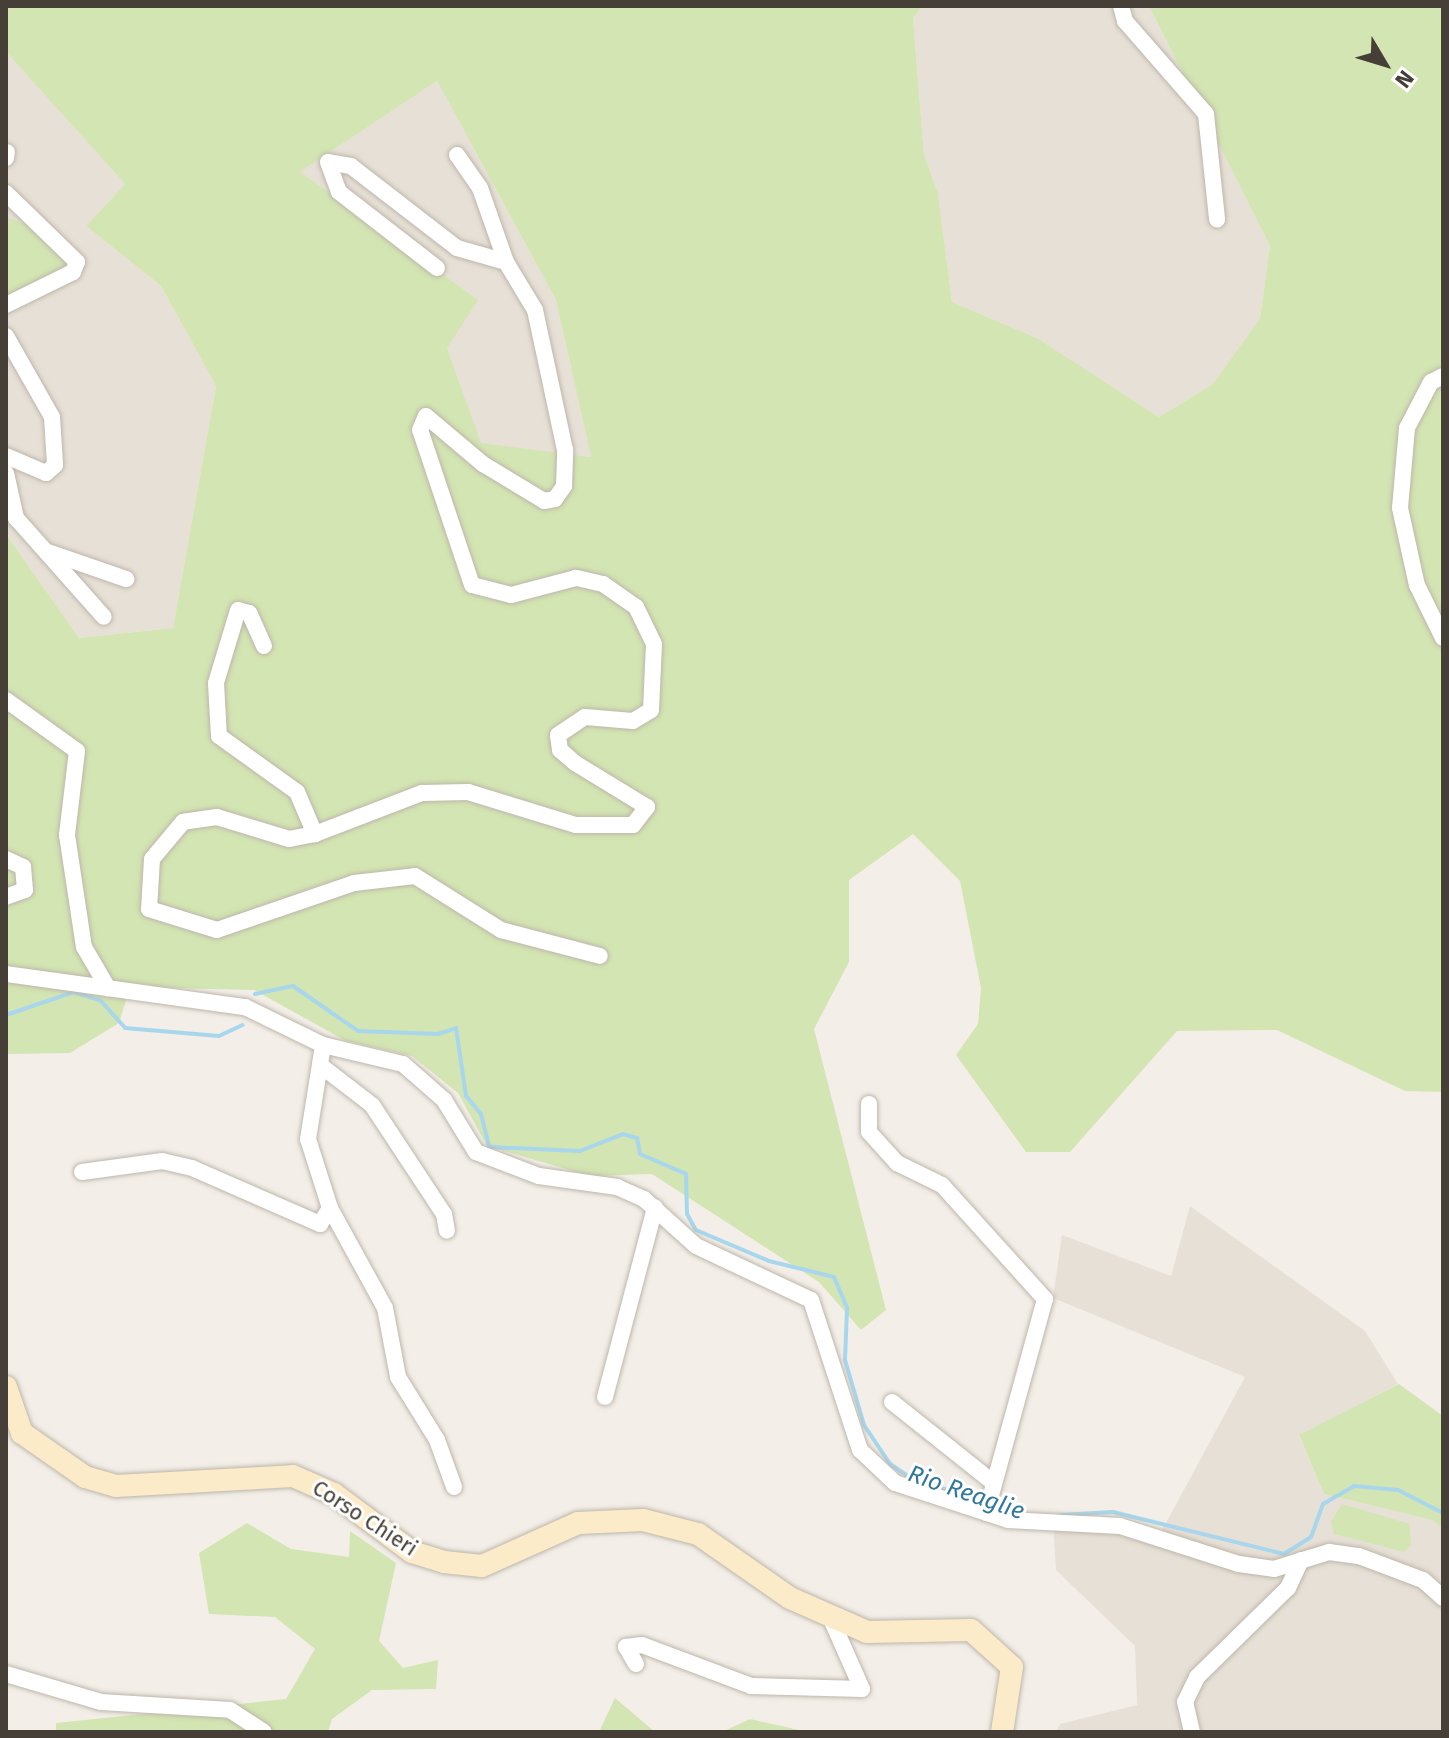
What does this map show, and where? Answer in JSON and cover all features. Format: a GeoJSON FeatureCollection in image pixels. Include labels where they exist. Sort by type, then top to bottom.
{"type":"FeatureCollection","features":[{"type":"Feature","properties":{"kind":"main road","name":"Corso Chieri"},"geometry":{"type":"LineString","coordinates":[[6,1387],[22,1433],[37,1450],[101,1482],[293,1476],[334,1494],[412,1552],[465,1566],[482,1566],[578,1523],[643,1520],[698,1534],[831,1619],[867,1632],[971,1630],[1012,1667],[1002,1732]]}},
{"type":"Feature","properties":{"kind":"street"},"geometry":{"type":"LineString","coordinates":[[1121,6],[1125,21],[1206,114],[1217,219]]}},
{"type":"Feature","properties":{"kind":"street"},"geometry":{"type":"LineString","coordinates":[[457,155],[480,188],[506,262],[535,310],[565,450],[564,486],[544,501],[483,464],[426,416],[420,430],[472,585],[511,595],[576,578],[603,584],[636,607],[650,631],[651,710],[633,721],[585,717],[558,735],[560,750],[575,763],[629,790],[647,807],[644,818],[576,825],[468,792],[422,793],[315,834],[289,839],[197,816],[159,847],[144,899],[149,909],[217,930],[354,883],[415,876],[501,930],[600,956]]}},
{"type":"Feature","properties":{"kind":"street"},"geometry":{"type":"LineString","coordinates":[[437,268],[339,192],[328,162],[351,166],[457,248],[506,262]]}},
{"type":"Feature","properties":{"kind":"street"},"geometry":{"type":"LineString","coordinates":[[6,193],[77,262],[73,272],[6,305]]}},
{"type":"Feature","properties":{"kind":"street"},"geometry":{"type":"LineString","coordinates":[[6,336],[52,417],[55,465],[46,473],[6,456]]}},
{"type":"Feature","properties":{"kind":"street"},"geometry":{"type":"LineString","coordinates":[[1443,376],[1431,382],[1407,428],[1400,508],[1417,585],[1443,638]]}},
{"type":"Feature","properties":{"kind":"street"},"geometry":{"type":"LineString","coordinates":[[6,473],[16,518],[104,617]]}},
{"type":"Feature","properties":{"kind":"street"},"geometry":{"type":"LineString","coordinates":[[48,552],[126,579]]}},
{"type":"Feature","properties":{"kind":"street"},"geometry":{"type":"LineString","coordinates":[[264,646],[259,626],[238,610],[216,683],[219,736],[297,792],[315,834]]}},
{"type":"Feature","properties":{"kind":"street"},"geometry":{"type":"LineString","coordinates":[[6,700],[77,751],[67,835],[84,947],[108,988]]}},
{"type":"Feature","properties":{"kind":"street"},"geometry":{"type":"LineString","coordinates":[[6,859],[23,867],[25,890],[6,897]]}},
{"type":"Feature","properties":{"kind":"street"},"geometry":{"type":"LineString","coordinates":[[6,974],[245,1007],[323,1045],[403,1064],[444,1100],[476,1152],[539,1176],[617,1187],[655,1208],[696,1246],[811,1300],[860,1450],[879,1475],[986,1512],[1044,1527],[1120,1526],[1239,1564],[1274,1569],[1329,1552],[1359,1556],[1423,1580],[1443,1598]]}},
{"type":"Feature","properties":{"kind":"street"},"geometry":{"type":"LineString","coordinates":[[323,1045],[308,1139],[330,1208],[385,1308],[398,1377],[437,1440],[454,1487]]}},
{"type":"Feature","properties":{"kind":"street"},"geometry":{"type":"LineString","coordinates":[[320,1065],[372,1105],[444,1214],[447,1231]]}},
{"type":"Feature","properties":{"kind":"street"},"geometry":{"type":"LineString","coordinates":[[869,1104],[869,1132],[897,1163],[951,1193],[991,1247],[1038,1284],[1045,1299],[986,1512]]}},
{"type":"Feature","properties":{"kind":"street"},"geometry":{"type":"LineString","coordinates":[[82,1172],[162,1161],[254,1193],[305,1223],[320,1224],[330,1208]]}},
{"type":"Feature","properties":{"kind":"street"},"geometry":{"type":"LineString","coordinates":[[605,1397],[655,1208]]}},
{"type":"Feature","properties":{"kind":"street"},"geometry":{"type":"LineString","coordinates":[[892,1402],[992,1488]]}},
{"type":"Feature","properties":{"kind":"street"},"geometry":{"type":"LineString","coordinates":[[1192,1732],[1185,1702],[1197,1677],[1288,1588],[1301,1560]]}},
{"type":"Feature","properties":{"kind":"street"},"geometry":{"type":"LineString","coordinates":[[636,1664],[626,1647],[642,1645],[751,1686],[862,1689],[831,1619]]}},
{"type":"Feature","properties":{"kind":"street"},"geometry":{"type":"LineString","coordinates":[[6,1674],[101,1702],[166,1700],[230,1710],[264,1732]]}},
{"type":"Feature","properties":{"kind":"shaded area"},"geometry":{"type":"Polygon","coordinates":[[[923,6],[1149,6],[1270,246],[1260,318],[1213,384],[1159,417],[1037,338],[952,302],[938,193],[924,155],[913,18],[923,6]]]}},
{"type":"Feature","properties":{"kind":"shaded area"},"geometry":{"type":"Polygon","coordinates":[[[6,52],[125,184],[86,226],[161,286],[216,386],[173,628],[79,638],[6,534],[6,298],[29,225],[6,217],[6,52]]]}},
{"type":"Feature","properties":{"kind":"shaded area"},"geometry":{"type":"Polygon","coordinates":[[[437,81],[556,300],[591,457],[481,444],[447,348],[300,172],[437,81]]]}},
{"type":"Feature","properties":{"kind":"shaded area"},"geometry":{"type":"Polygon","coordinates":[[[1190,1206],[1365,1331],[1398,1384],[1299,1436],[1324,1494],[1434,1520],[1443,1529],[1443,1732],[1056,1732],[1060,1724],[1137,1705],[1135,1646],[1056,1570],[1053,1520],[1110,1516],[1161,1532],[1245,1377],[1053,1298],[1062,1235],[1171,1276],[1190,1206]]]}},
{"type":"Feature","properties":{"kind":"green space"},"geometry":{"type":"Polygon","coordinates":[[[6,6],[923,6],[913,18],[924,155],[938,193],[952,302],[1037,338],[1159,417],[1213,384],[1260,318],[1270,246],[1149,6],[1443,6],[1443,1092],[1405,1091],[1277,1030],[1177,1031],[1070,1152],[1026,1152],[956,1055],[978,1024],[981,988],[960,881],[913,834],[849,880],[849,962],[814,1029],[886,1310],[861,1330],[819,1282],[652,1174],[590,1176],[487,1146],[458,1093],[412,1056],[346,1041],[254,990],[130,987],[119,1023],[70,1053],[6,1054],[6,534],[79,638],[173,628],[216,386],[161,286],[86,226],[125,184],[6,52],[6,6]],[[437,81],[300,172],[478,300],[447,348],[481,443],[591,457],[556,300],[437,81]]]}},
{"type":"Feature","properties":{"kind":"green space"},"geometry":{"type":"Polygon","coordinates":[[[6,217],[29,225],[67,257],[61,273],[6,298],[6,217]]]}},
{"type":"Feature","properties":{"kind":"green space"},"geometry":{"type":"Polygon","coordinates":[[[1399,1384],[1443,1416],[1443,1529],[1433,1520],[1324,1494],[1299,1435],[1399,1384]]]}},
{"type":"Feature","properties":{"kind":"green space"},"geometry":{"type":"Polygon","coordinates":[[[1342,1504],[1410,1524],[1411,1545],[1404,1552],[1334,1534],[1331,1522],[1342,1504]]]}},
{"type":"Feature","properties":{"kind":"green space"},"geometry":{"type":"Polygon","coordinates":[[[247,1523],[291,1549],[349,1557],[350,1531],[396,1563],[379,1641],[403,1668],[438,1660],[436,1689],[372,1690],[332,1719],[328,1732],[56,1732],[56,1723],[286,1699],[315,1649],[275,1617],[209,1614],[199,1553],[247,1523]]]}},
{"type":"Feature","properties":{"kind":"green space"},"geometry":{"type":"Polygon","coordinates":[[[615,1698],[655,1732],[599,1732],[615,1698]]]}},
{"type":"Feature","properties":{"kind":"green space"},"geometry":{"type":"Polygon","coordinates":[[[750,1719],[808,1732],[722,1732],[750,1719]]]}},
{"type":"Feature","properties":{"kind":"waterway","name":"Rio Reaglie"},"geometry":{"type":"LineString","coordinates":[[255,994],[293,986],[358,1031],[438,1034],[456,1028],[466,1096],[481,1114],[489,1147],[580,1151],[623,1134],[637,1138],[640,1154],[686,1174],[687,1214],[696,1230],[769,1261],[834,1277],[847,1308],[845,1360],[864,1425],[890,1464],[911,1478],[986,1503]]}},
{"type":"Feature","properties":{"kind":"waterway","name":"Rio Reaglie"},"geometry":{"type":"LineString","coordinates":[[6,1015],[74,992],[101,1001],[125,1028],[219,1036],[243,1025]]}},
{"type":"Feature","properties":{"kind":"waterway","name":"Rio Reaglie"},"geometry":{"type":"LineString","coordinates":[[1060,1515],[1113,1512],[1284,1554],[1311,1537],[1323,1504],[1354,1486],[1398,1490],[1443,1513]]}},
{"type":"Feature","properties":{"kind":"waterway","name":"Rio Reaglie"},"geometry":{"type":"LineString","coordinates":[[994,1506],[1020,1513]]}}]}
